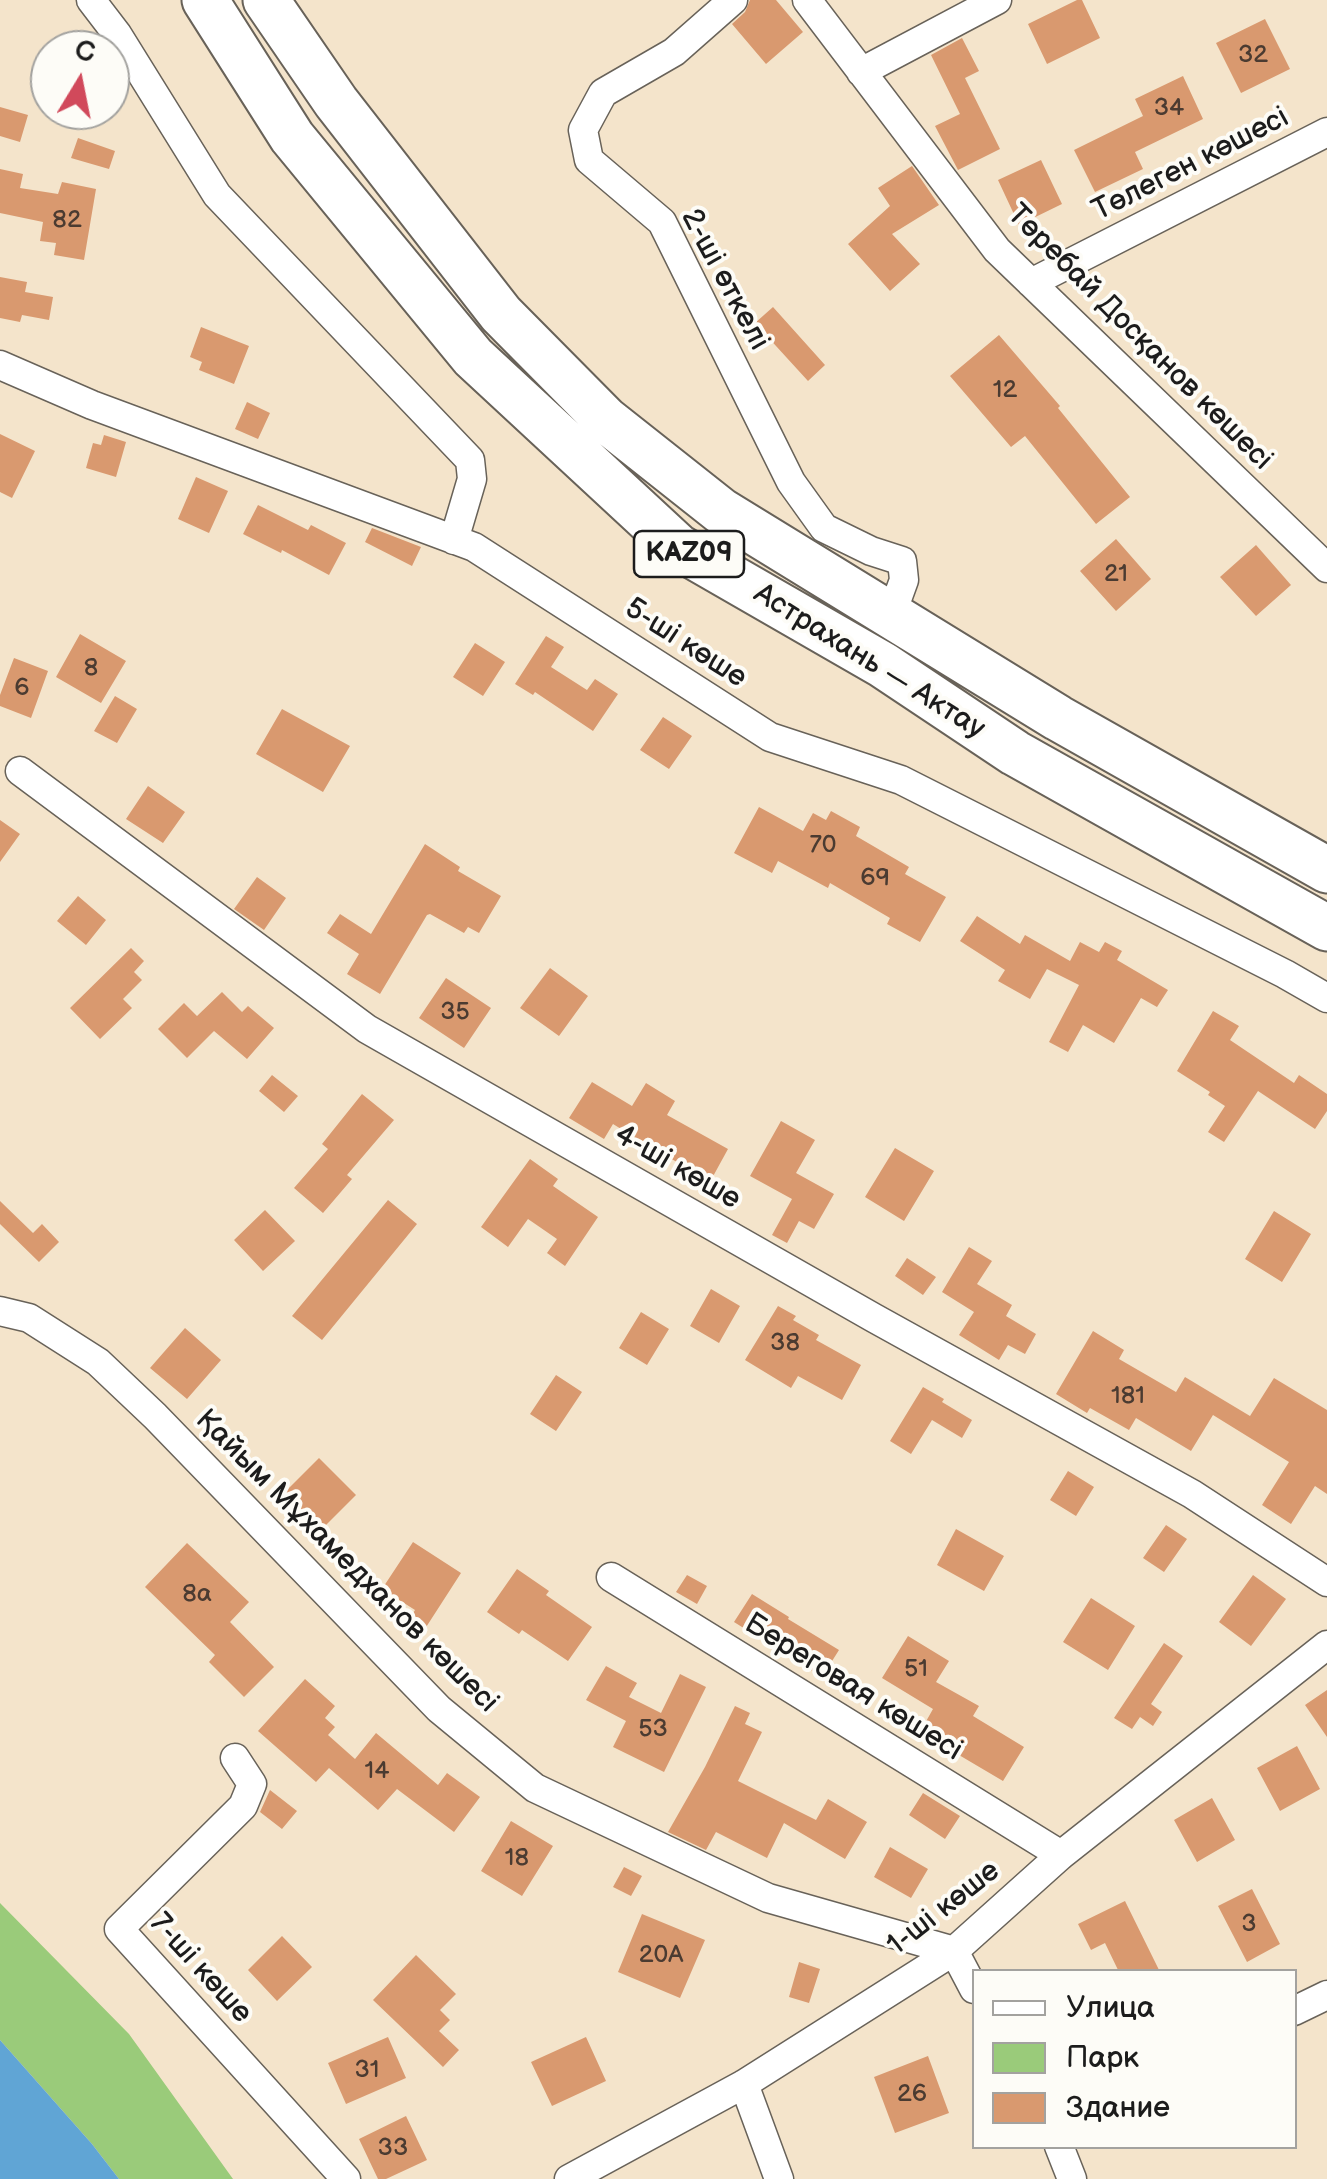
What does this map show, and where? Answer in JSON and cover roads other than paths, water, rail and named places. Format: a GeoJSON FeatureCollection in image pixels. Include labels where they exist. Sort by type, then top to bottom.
{"type":"FeatureCollection","features":[{"type":"Feature","properties":{"kind":"highway","name":"Астрахань — Актау"},"geometry":{"type":"LineString","coordinates":[[205,0],[292,137],[474,357],[678,547],[882,666],[1015,753],[1327,928]]}},
{"type":"Feature","properties":{"kind":"highway","name":"Астрахань — Актау"},"geometry":{"type":"LineString","coordinates":[[266,0],[336,102],[501,314],[593,406],[721,511],[1058,718],[1327,870]]}},
{"type":"Feature","properties":{"kind":"street"},"geometry":{"type":"LineString","coordinates":[[91,0],[218,194],[470,460],[472,479],[454,540]]}},
{"type":"Feature","properties":{"kind":"street","name":"2-ші өткелі"},"geometry":{"type":"LineString","coordinates":[[733,0],[674,52],[602,93],[583,130],[589,160],[662,222],[792,482],[824,528],[902,561],[904,580],[891,616]]}},
{"type":"Feature","properties":{"kind":"street","name":"Төребай Досқанов көшесі"},"geometry":{"type":"LineString","coordinates":[[808,0],[997,250],[1327,568]]}},
{"type":"Feature","properties":{"kind":"street"},"geometry":{"type":"LineString","coordinates":[[862,72],[997,0]]}},
{"type":"Feature","properties":{"kind":"street","name":"Төлеген көшесі"},"geometry":{"type":"LineString","coordinates":[[1031,283],[1327,132]]}},
{"type":"Feature","properties":{"kind":"street","name":"5-шi көше"},"geometry":{"type":"LineString","coordinates":[[0,365],[92,405],[474,547],[770,736],[902,780],[1327,998]]}},
{"type":"Feature","properties":{"kind":"street","name":"4-шi көше"},"geometry":{"type":"LineString","coordinates":[[20,771],[367,1028],[874,1318],[1192,1494],[1327,1582]]}},
{"type":"Feature","properties":{"kind":"street","name":"Қайым Мұхамедханов көшесi"},"geometry":{"type":"LineString","coordinates":[[0,1312],[29,1318],[98,1362],[156,1416],[438,1709],[534,1788],[768,1898],[954,1951]]}},
{"type":"Feature","properties":{"kind":"street","name":"Береговая көшесі"},"geometry":{"type":"LineString","coordinates":[[611,1577],[1061,1855]]}},
{"type":"Feature","properties":{"kind":"street","name":"1-ші көше"},"geometry":{"type":"LineString","coordinates":[[569,2179],[744,2084],[954,1951],[1061,1855],[1327,1645]]}},
{"type":"Feature","properties":{"kind":"street","name":"7-шi көше"},"geometry":{"type":"LineString","coordinates":[[235,1758],[252,1784],[242,1806],[119,1929],[346,2179]]}},
{"type":"Feature","properties":{"kind":"street"},"geometry":{"type":"LineString","coordinates":[[954,1951],[972,1985]]}},
{"type":"Feature","properties":{"kind":"street"},"geometry":{"type":"LineString","coordinates":[[1297,2010],[1327,1995]]}},
{"type":"Feature","properties":{"kind":"street"},"geometry":{"type":"LineString","coordinates":[[744,2084],[779,2179]]}},
{"type":"Feature","properties":{"kind":"street"},"geometry":{"type":"LineString","coordinates":[[1060,2149],[1072,2179]]}},
{"type":"Feature","properties":{"kind":"water"},"geometry":{"type":"Polygon","coordinates":[[[0,2040],[92,2144],[119,2179],[0,2179],[0,2040]]]}}]}
